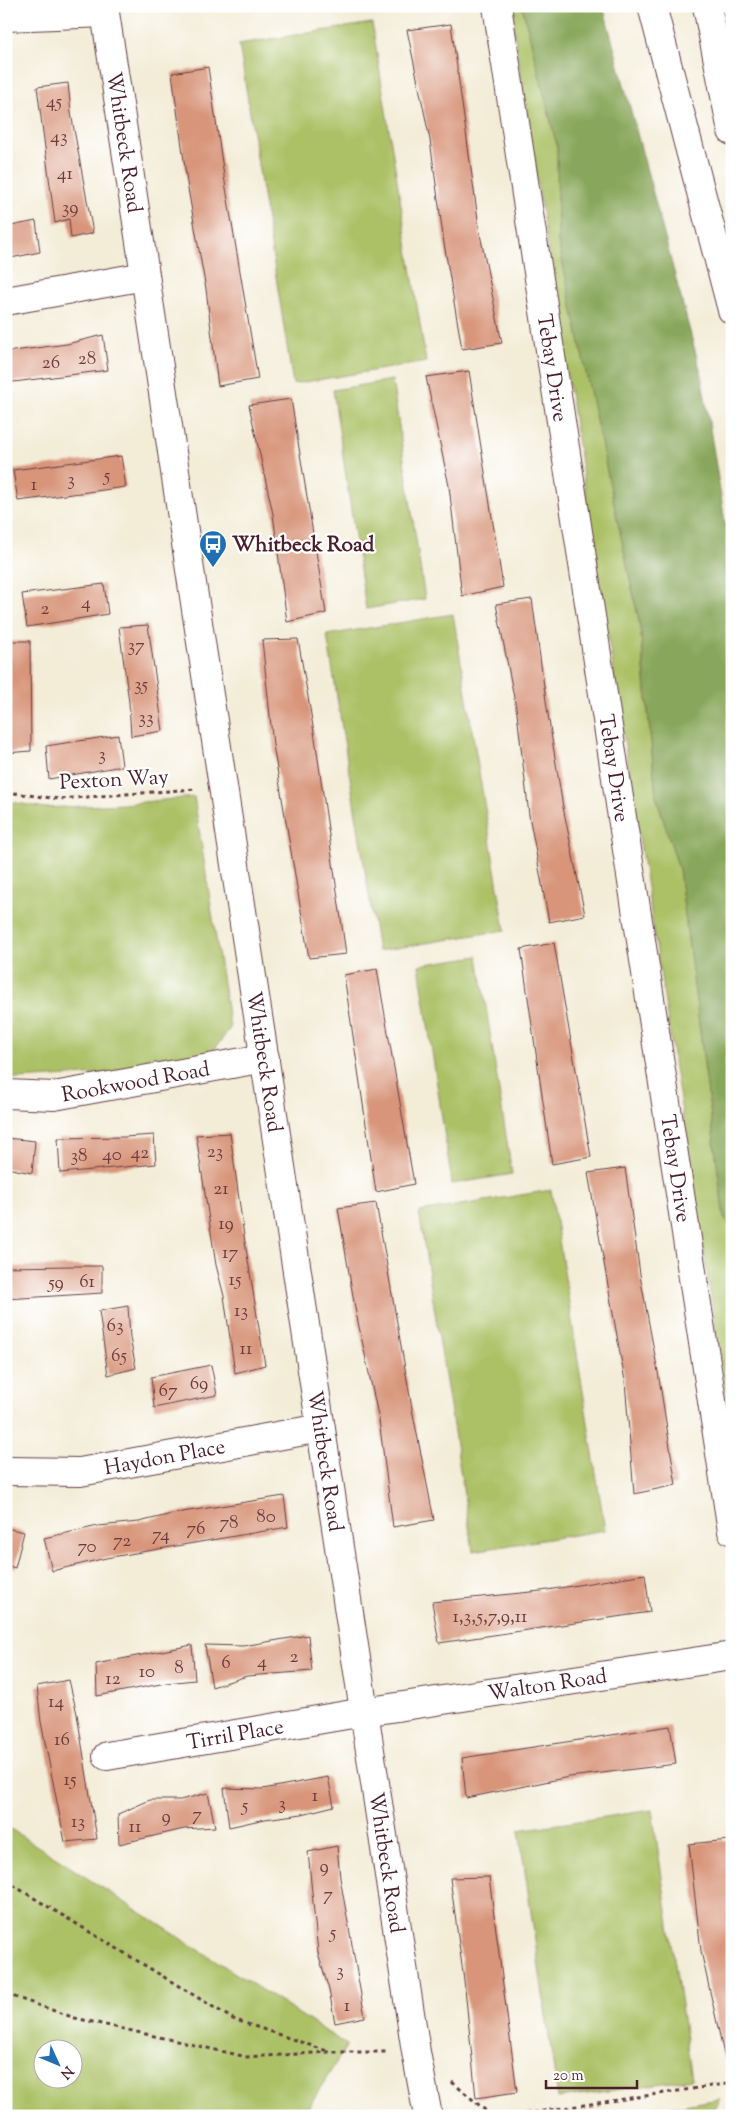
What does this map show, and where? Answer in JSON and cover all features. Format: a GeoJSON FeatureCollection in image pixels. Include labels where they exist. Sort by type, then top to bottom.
{"type":"FeatureCollection","features":[{"type":"Feature","properties":{"kind":"main road","name":"Tebay Drive"},"geometry":{"type":"LineString","coordinates":[[497,6],[732,1531]]}},
{"type":"Feature","properties":{"kind":"main road"},"geometry":{"type":"LineString","coordinates":[[652,6],[732,310]]}},
{"type":"Feature","properties":{"kind":"main road"},"geometry":{"type":"LineString","coordinates":[[707,6],[732,131]]}},
{"type":"Feature","properties":{"kind":"main road"},"geometry":{"type":"LineString","coordinates":[[6,17],[105,10]]}},
{"type":"Feature","properties":{"kind":"main road","name":"Whitbeck Road"},"geometry":{"type":"LineString","coordinates":[[105,10],[320,1428],[416,2052],[428,2116]]}},
{"type":"Feature","properties":{"kind":"main road"},"geometry":{"type":"LineString","coordinates":[[6,301],[146,276]]}},
{"type":"Feature","properties":{"kind":"main road","name":"Rookwood Road"},"geometry":{"type":"LineString","coordinates":[[6,1094],[54,1096],[264,1058]]}},
{"type":"Feature","properties":{"kind":"main road","name":"Haydon Place"},"geometry":{"type":"LineString","coordinates":[[6,1471],[80,1472],[320,1428]]}},
{"type":"Feature","properties":{"kind":"main road","name":"Walton Road"},"geometry":{"type":"LineString","coordinates":[[364,1712],[732,1656]]}},
{"type":"Feature","properties":{"kind":"main road","name":"Tirril Place"},"geometry":{"type":"LineString","coordinates":[[107,1756],[364,1712]]}},
{"type":"Feature","properties":{"kind":"path","name":"Pexton Way"},"geometry":{"type":"LineString","coordinates":[[6,792],[59,799],[223,787]]}},
{"type":"Feature","properties":{"kind":"path"},"geometry":{"type":"LineString","coordinates":[[6,1881],[233,2019],[330,2052]]}},
{"type":"Feature","properties":{"kind":"path"},"geometry":{"type":"LineString","coordinates":[[6,1994],[75,2018],[247,2057],[330,2052],[416,2052]]}},
{"type":"Feature","properties":{"kind":"path"},"geometry":{"type":"LineString","coordinates":[[510,2116],[732,2082]]}},
{"type":"Feature","properties":{"kind":"green space"},"geometry":{"type":"Polygon","coordinates":[[[510,6],[522,6],[557,146],[558,241],[640,626],[656,796],[679,869],[724,1218],[732,1228],[732,1434],[510,6]]]}},
{"type":"Feature","properties":{"kind":"green space"},"geometry":{"type":"Polygon","coordinates":[[[522,6],[603,6],[701,373],[732,565],[732,1228],[724,1218],[679,869],[656,796],[640,626],[558,241],[557,146],[522,6]]]}},
{"type":"Feature","properties":{"kind":"green space"},"geometry":{"type":"Polygon","coordinates":[[[372,23],[426,362],[293,384],[239,44],[372,23]]]}},
{"type":"Feature","properties":{"kind":"green space"},"geometry":{"type":"Polygon","coordinates":[[[392,380],[425,599],[366,609],[333,390],[392,380]]]}},
{"type":"Feature","properties":{"kind":"green space"},"geometry":{"type":"Polygon","coordinates":[[[453,614],[505,930],[378,951],[327,635],[453,614]]]}},
{"type":"Feature","properties":{"kind":"green space"},"geometry":{"type":"Polygon","coordinates":[[[194,797],[230,1028],[209,1057],[119,1073],[18,1079],[6,1077],[6,801],[45,808],[124,804],[194,797]]]}},
{"type":"Feature","properties":{"kind":"green space"},"geometry":{"type":"Polygon","coordinates":[[[478,956],[512,1174],[452,1184],[419,965],[478,956]]]}},
{"type":"Feature","properties":{"kind":"green space"},"geometry":{"type":"Polygon","coordinates":[[[551,1190],[605,1530],[473,1551],[419,1212],[551,1190]]]}},
{"type":"Feature","properties":{"kind":"green space"},"geometry":{"type":"Polygon","coordinates":[[[652,1810],[692,2079],[558,2098],[519,1830],[652,1810]]]}},
{"type":"Feature","properties":{"kind":"green space"},"geometry":{"type":"Polygon","coordinates":[[[6,1826],[347,2045],[303,2116],[6,2116],[6,1826]]]}},
{"type":"Feature","properties":{"kind":"green space"},"geometry":{"type":"Polygon","coordinates":[[[720,2099],[710,2116],[620,2116],[720,2099]]]}},
{"type":"Feature","properties":{"kind":"building"},"geometry":{"type":"Polygon","coordinates":[[[451,24],[480,234],[502,343],[462,349],[444,243],[430,140],[407,30],[451,24]]]}},
{"type":"Feature","properties":{"kind":"building"},"geometry":{"type":"Polygon","coordinates":[[[208,67],[258,379],[218,386],[206,289],[187,183],[172,73],[208,67]]]}},
{"type":"Feature","properties":{"kind":"building"},"geometry":{"type":"Polygon","coordinates":[[[68,83],[71,113],[93,233],[71,238],[69,219],[55,223],[37,87],[68,83]]]}},
{"type":"Feature","properties":{"kind":"building"},"geometry":{"type":"Polygon","coordinates":[[[36,221],[40,252],[6,259],[6,227],[36,221]]]}},
{"type":"Feature","properties":{"kind":"building"},"geometry":{"type":"Polygon","coordinates":[[[103,335],[108,370],[6,383],[6,352],[67,344],[103,335]]]}},
{"type":"Feature","properties":{"kind":"building"},"geometry":{"type":"Polygon","coordinates":[[[469,371],[503,587],[462,596],[449,486],[426,377],[469,371]]]}},
{"type":"Feature","properties":{"kind":"building"},"geometry":{"type":"Polygon","coordinates":[[[291,399],[326,613],[287,622],[273,514],[249,405],[291,399]]]}},
{"type":"Feature","properties":{"kind":"building"},"geometry":{"type":"Polygon","coordinates":[[[121,456],[126,487],[18,501],[13,470],[121,456]]]}},
{"type":"Feature","properties":{"kind":"building"},"geometry":{"type":"Polygon","coordinates":[[[104,584],[108,614],[27,627],[22,594],[104,584]]]}},
{"type":"Feature","properties":{"kind":"building"},"geometry":{"type":"Polygon","coordinates":[[[532,599],[563,807],[585,915],[549,922],[529,815],[517,713],[496,604],[532,599]]]}},
{"type":"Feature","properties":{"kind":"building"},"geometry":{"type":"Polygon","coordinates":[[[148,625],[163,731],[131,736],[129,702],[119,627],[148,625]]]}},
{"type":"Feature","properties":{"kind":"building"},"geometry":{"type":"Polygon","coordinates":[[[298,639],[315,738],[346,954],[309,958],[273,745],[262,640],[298,639]]]}},
{"type":"Feature","properties":{"kind":"building"},"geometry":{"type":"Polygon","coordinates":[[[6,641],[30,641],[31,751],[6,753],[6,641]]]}},
{"type":"Feature","properties":{"kind":"building"},"geometry":{"type":"Polygon","coordinates":[[[118,735],[122,766],[49,779],[46,746],[118,735]]]}},
{"type":"Feature","properties":{"kind":"building"},"geometry":{"type":"Polygon","coordinates":[[[554,943],[591,1157],[552,1164],[521,949],[554,943]]]}},
{"type":"Feature","properties":{"kind":"building"},"geometry":{"type":"Polygon","coordinates":[[[377,969],[414,1184],[376,1192],[344,975],[377,969]]]}},
{"type":"Feature","properties":{"kind":"building"},"geometry":{"type":"Polygon","coordinates":[[[230,1133],[244,1236],[265,1365],[235,1373],[224,1296],[216,1265],[196,1135],[230,1133]]]}},
{"type":"Feature","properties":{"kind":"building"},"geometry":{"type":"Polygon","coordinates":[[[154,1135],[156,1164],[60,1173],[58,1138],[154,1135]]]}},
{"type":"Feature","properties":{"kind":"building"},"geometry":{"type":"Polygon","coordinates":[[[6,1138],[35,1141],[32,1173],[6,1168],[6,1138]]]}},
{"type":"Feature","properties":{"kind":"building"},"geometry":{"type":"Polygon","coordinates":[[[625,1168],[641,1281],[676,1485],[634,1494],[625,1381],[588,1173],[625,1168]]]}},
{"type":"Feature","properties":{"kind":"building"},"geometry":{"type":"Polygon","coordinates":[[[376,1203],[413,1414],[434,1520],[393,1527],[379,1420],[355,1308],[338,1208],[376,1203]]]}},
{"type":"Feature","properties":{"kind":"building"},"geometry":{"type":"Polygon","coordinates":[[[102,1266],[102,1293],[6,1299],[6,1267],[102,1266]]]}},
{"type":"Feature","properties":{"kind":"building"},"geometry":{"type":"Polygon","coordinates":[[[128,1306],[130,1338],[136,1368],[108,1375],[99,1311],[128,1306]]]}},
{"type":"Feature","properties":{"kind":"building"},"geometry":{"type":"Polygon","coordinates":[[[211,1365],[217,1395],[154,1408],[151,1377],[211,1365]]]}},
{"type":"Feature","properties":{"kind":"building"},"geometry":{"type":"Polygon","coordinates":[[[284,1496],[288,1527],[106,1558],[52,1571],[44,1538],[98,1526],[139,1522],[176,1513],[284,1496]]]}},
{"type":"Feature","properties":{"kind":"building"},"geometry":{"type":"Polygon","coordinates":[[[6,1528],[24,1532],[15,1568],[6,1565],[6,1528]]]}},
{"type":"Feature","properties":{"kind":"building"},"geometry":{"type":"Polygon","coordinates":[[[645,1574],[650,1612],[439,1643],[432,1602],[541,1591],[645,1574]]]}},
{"type":"Feature","properties":{"kind":"building"},"geometry":{"type":"Polygon","coordinates":[[[308,1635],[312,1671],[247,1676],[212,1687],[205,1645],[243,1646],[308,1635]]]}},
{"type":"Feature","properties":{"kind":"building"},"geometry":{"type":"Polygon","coordinates":[[[192,1645],[195,1680],[166,1683],[97,1696],[96,1664],[192,1645]]]}},
{"type":"Feature","properties":{"kind":"building"},"geometry":{"type":"Polygon","coordinates":[[[69,1680],[77,1714],[97,1839],[65,1842],[41,1722],[37,1686],[69,1680]]]}},
{"type":"Feature","properties":{"kind":"building"},"geometry":{"type":"Polygon","coordinates":[[[670,1726],[676,1764],[569,1777],[466,1798],[462,1758],[670,1726]]]}},
{"type":"Feature","properties":{"kind":"building"},"geometry":{"type":"Polygon","coordinates":[[[328,1777],[334,1806],[302,1814],[265,1819],[229,1827],[224,1788],[263,1789],[328,1777]]]}},
{"type":"Feature","properties":{"kind":"building"},"geometry":{"type":"Polygon","coordinates":[[[208,1793],[215,1827],[184,1829],[119,1844],[118,1814],[150,1800],[180,1800],[208,1793]]]}},
{"type":"Feature","properties":{"kind":"building"},"geometry":{"type":"Polygon","coordinates":[[[729,1840],[732,1859],[732,2057],[725,2059],[701,1951],[689,1844],[729,1840]]]}},
{"type":"Feature","properties":{"kind":"building"},"geometry":{"type":"Polygon","coordinates":[[[337,1846],[340,1878],[365,2017],[335,2023],[329,1990],[318,1953],[308,1852],[337,1846]]]}},
{"type":"Feature","properties":{"kind":"building"},"geometry":{"type":"Polygon","coordinates":[[[489,1877],[517,2092],[476,2098],[465,1988],[450,1878],[489,1877]]]}},
{"type":"Feature","properties":{"kind":"place","name":"Whitbeck Road"},"geometry":{"type":"Point","coordinates":[213,568]}}]}
